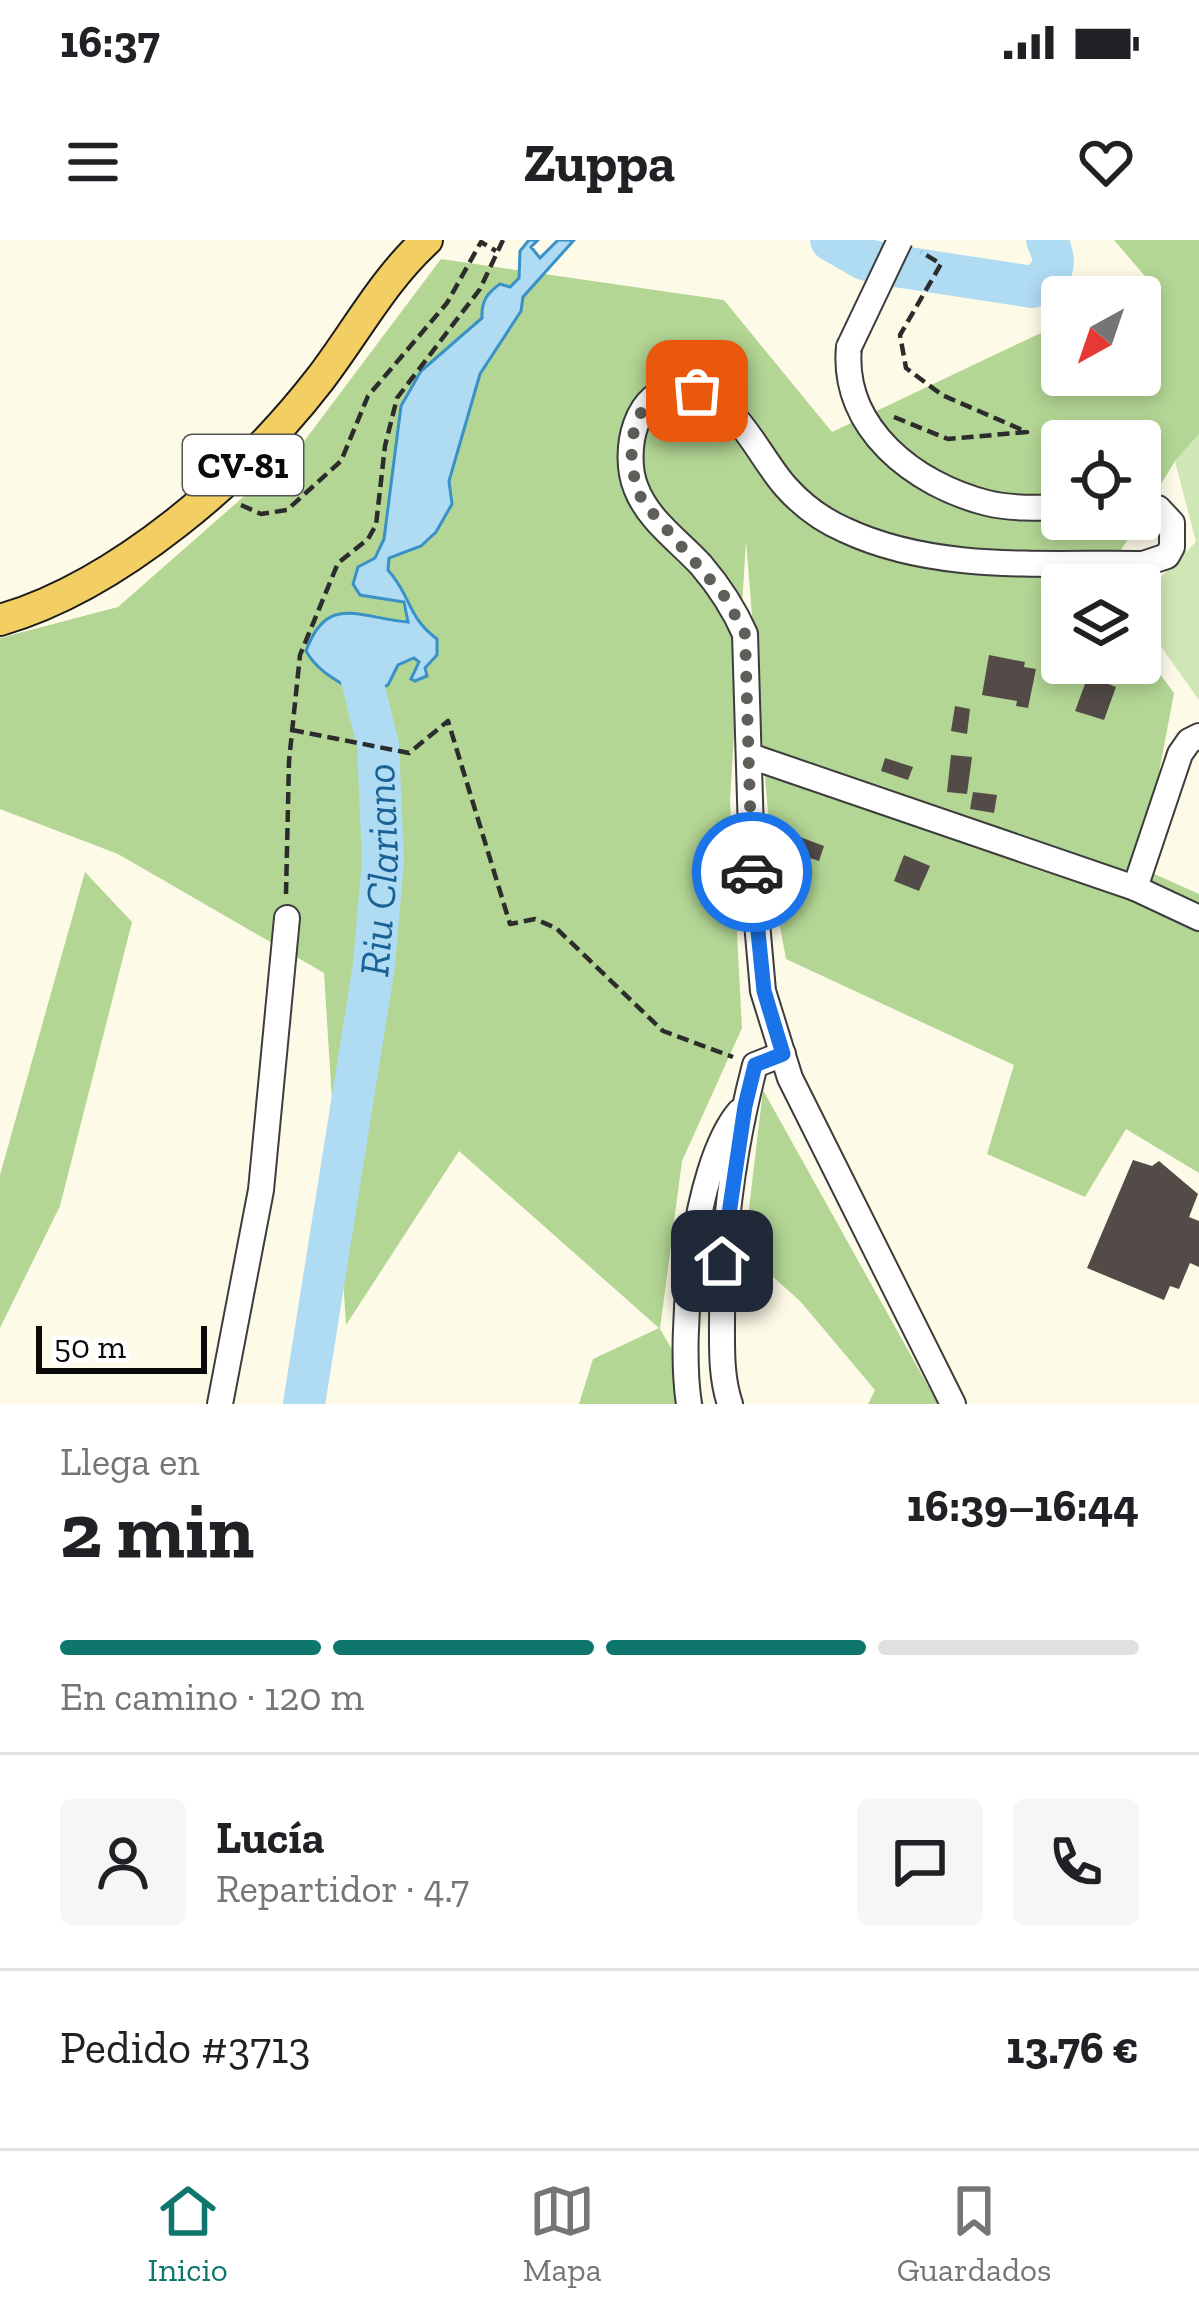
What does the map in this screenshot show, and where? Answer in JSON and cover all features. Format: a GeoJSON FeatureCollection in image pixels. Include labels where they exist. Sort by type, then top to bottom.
{"type":"FeatureCollection","features":[{"type":"Feature","properties":{"kind":"main road","name":"CV-81"},"geometry":{"type":"LineString","coordinates":[[0,620],[54,600],[112,567],[232,476],[320,379],[396,271],[427,240]]}},
{"type":"Feature","properties":{"kind":"street"},"geometry":{"type":"LineString","coordinates":[[910,246],[849,347],[854,401],[876,435],[930,482],[1003,506],[1041,507]]}},
{"type":"Feature","properties":{"kind":"street"},"geometry":{"type":"LineString","coordinates":[[953,1404],[790,1078],[764,991],[757,935],[745,634],[702,566],[655,519],[634,485],[631,436],[649,404],[663,394],[679,388],[712,399],[745,428],[801,502],[847,532],[888,547],[953,561],[1143,563],[1167,556],[1175,539],[1168,516],[1161,510]]}},
{"type":"Feature","properties":{"kind":"street"},"geometry":{"type":"LineString","coordinates":[[1135,888],[1180,754],[1199,736]]}},
{"type":"Feature","properties":{"kind":"street"},"geometry":{"type":"LineString","coordinates":[[749,756],[1135,888],[1199,918]]}},
{"type":"Feature","properties":{"kind":"street"},"geometry":{"type":"LineString","coordinates":[[220,1404],[261,1190],[287,918]]}},
{"type":"Feature","properties":{"kind":"street"},"geometry":{"type":"LineString","coordinates":[[730,1404],[722,1382],[722,1261],[745,1106],[755,1065],[783,1054]]}},
{"type":"Feature","properties":{"kind":"street"},"geometry":{"type":"LineString","coordinates":[[689,1404],[685,1353],[698,1226],[718,1148],[745,1106]]}},
{"type":"Feature","properties":{"kind":"path"},"geometry":{"type":"LineString","coordinates":[[287,918],[284,850],[300,655],[338,563],[376,525],[385,446],[397,398],[480,289],[503,240]]}},
{"type":"Feature","properties":{"kind":"path"},"geometry":{"type":"LineString","coordinates":[[481,242],[496,251]]}},
{"type":"Feature","properties":{"kind":"path"},"geometry":{"type":"LineString","coordinates":[[854,401],[948,439],[1028,432],[942,395],[906,368],[901,335],[941,264],[910,246]]}},
{"type":"Feature","properties":{"kind":"path"},"geometry":{"type":"LineString","coordinates":[[292,730],[409,753],[448,721],[510,924],[535,919],[556,928],[663,1030],[755,1065]]}},
{"type":"Feature","properties":{"kind":"green space"},"geometry":{"type":"Polygon","coordinates":[[[1114,240],[1199,240],[1199,434],[1161,484],[1161,420],[1041,420],[1041,540],[1127,540],[1113,564],[1041,564],[1041,684],[1161,684],[1161,675],[1174,693],[1141,868],[1199,894],[1199,1173],[1126,1129],[1085,1197],[987,1154],[1014,1065],[786,959],[775,899],[746,541],[730,800],[742,1028],[682,1161],[660,1329],[704,1404],[579,1404],[593,1359],[659,1328],[459,1151],[346,1325],[324,973],[118,854],[0,809],[0,638],[118,607],[299,448],[441,259],[724,300],[832,432],[1041,333],[1041,396],[1161,396],[1161,276],[1145,276],[1114,240]]]}},
{"type":"Feature","properties":{"kind":"green space"},"geometry":{"type":"Polygon","coordinates":[[[1199,434],[1199,700],[1161,647],[1161,576],[1196,542],[1175,461],[1199,434]]]}},
{"type":"Feature","properties":{"kind":"green space"},"geometry":{"type":"Polygon","coordinates":[[[85,872],[132,922],[60,1206],[0,1328],[0,1175],[85,872]]]}},
{"type":"Feature","properties":{"kind":"green space"},"geometry":{"type":"Polygon","coordinates":[[[763,1090],[938,1404],[868,1404],[875,1390],[800,1301],[744,1251],[763,1090]]]}},
{"type":"Feature","properties":{"kind":"water"},"geometry":{"type":"Polygon","coordinates":[[[529,240],[538,240],[531,247],[540,258],[558,240],[574,240],[523,297],[521,311],[480,374],[449,481],[452,504],[436,532],[421,546],[389,558],[388,570],[420,623],[437,639],[437,655],[425,668],[427,676],[415,681],[411,679],[419,662],[414,658],[398,665],[388,685],[367,700],[326,673],[306,651],[314,633],[335,615],[408,622],[404,602],[360,595],[353,584],[358,567],[375,558],[384,539],[401,406],[421,371],[482,318],[492,291],[500,284],[510,287],[519,278],[520,251],[529,240]]]}},
{"type":"Feature","properties":{"kind":"building"},"geometry":{"type":"Polygon","coordinates":[[[989,655],[1036,669],[1028,708],[1016,706],[1017,701],[982,695],[989,655]]]}},
{"type":"Feature","properties":{"kind":"building"},"geometry":{"type":"Polygon","coordinates":[[[1085,684],[1116,687],[1104,720],[1075,711],[1085,684]]]}},
{"type":"Feature","properties":{"kind":"building"},"geometry":{"type":"Polygon","coordinates":[[[955,706],[970,709],[967,734],[951,731],[955,706]]]}},
{"type":"Feature","properties":{"kind":"building"},"geometry":{"type":"Polygon","coordinates":[[[951,755],[972,757],[967,794],[947,792],[951,755]]]}},
{"type":"Feature","properties":{"kind":"building"},"geometry":{"type":"Polygon","coordinates":[[[885,758],[913,767],[908,780],[881,771],[885,758]]]}},
{"type":"Feature","properties":{"kind":"building"},"geometry":{"type":"Polygon","coordinates":[[[973,792],[997,795],[994,813],[970,809],[973,792]]]}},
{"type":"Feature","properties":{"kind":"building"},"geometry":{"type":"Polygon","coordinates":[[[800,837],[824,846],[819,861],[795,853],[800,837]]]}},
{"type":"Feature","properties":{"kind":"building"},"geometry":{"type":"Polygon","coordinates":[[[904,855],[930,866],[919,891],[894,881],[904,855]]]}},
{"type":"Feature","properties":{"kind":"building"},"geometry":{"type":"Polygon","coordinates":[[[1133,1160],[1152,1166],[1159,1161],[1198,1194],[1189,1217],[1199,1221],[1199,1267],[1190,1263],[1179,1289],[1170,1286],[1164,1300],[1087,1268],[1133,1160]]]}},
{"type":"Feature","properties":{"kind":"waterway","name":"Riu Clariano"},"geometry":{"type":"LineString","coordinates":[[831,240],[864,259],[889,265],[1032,287],[1052,267],[1047,240]]}},
{"type":"Feature","properties":{"kind":"waterway","name":"Riu Clariano"},"geometry":{"type":"LineString","coordinates":[[304,1404],[374,965],[383,860],[378,745],[354,648]]}},
{"type":"Feature","properties":{"kind":"way so far"},"geometry":{"type":"LineString","coordinates":[[697,391],[679,388],[649,404],[631,436],[629,453],[634,485],[643,502],[702,566],[745,634],[752,872]]}},
{"type":"Feature","properties":{"kind":"route"},"geometry":{"type":"LineString","coordinates":[[722,1261],[755,1065],[783,1054],[764,991],[752,872]]}}]}
